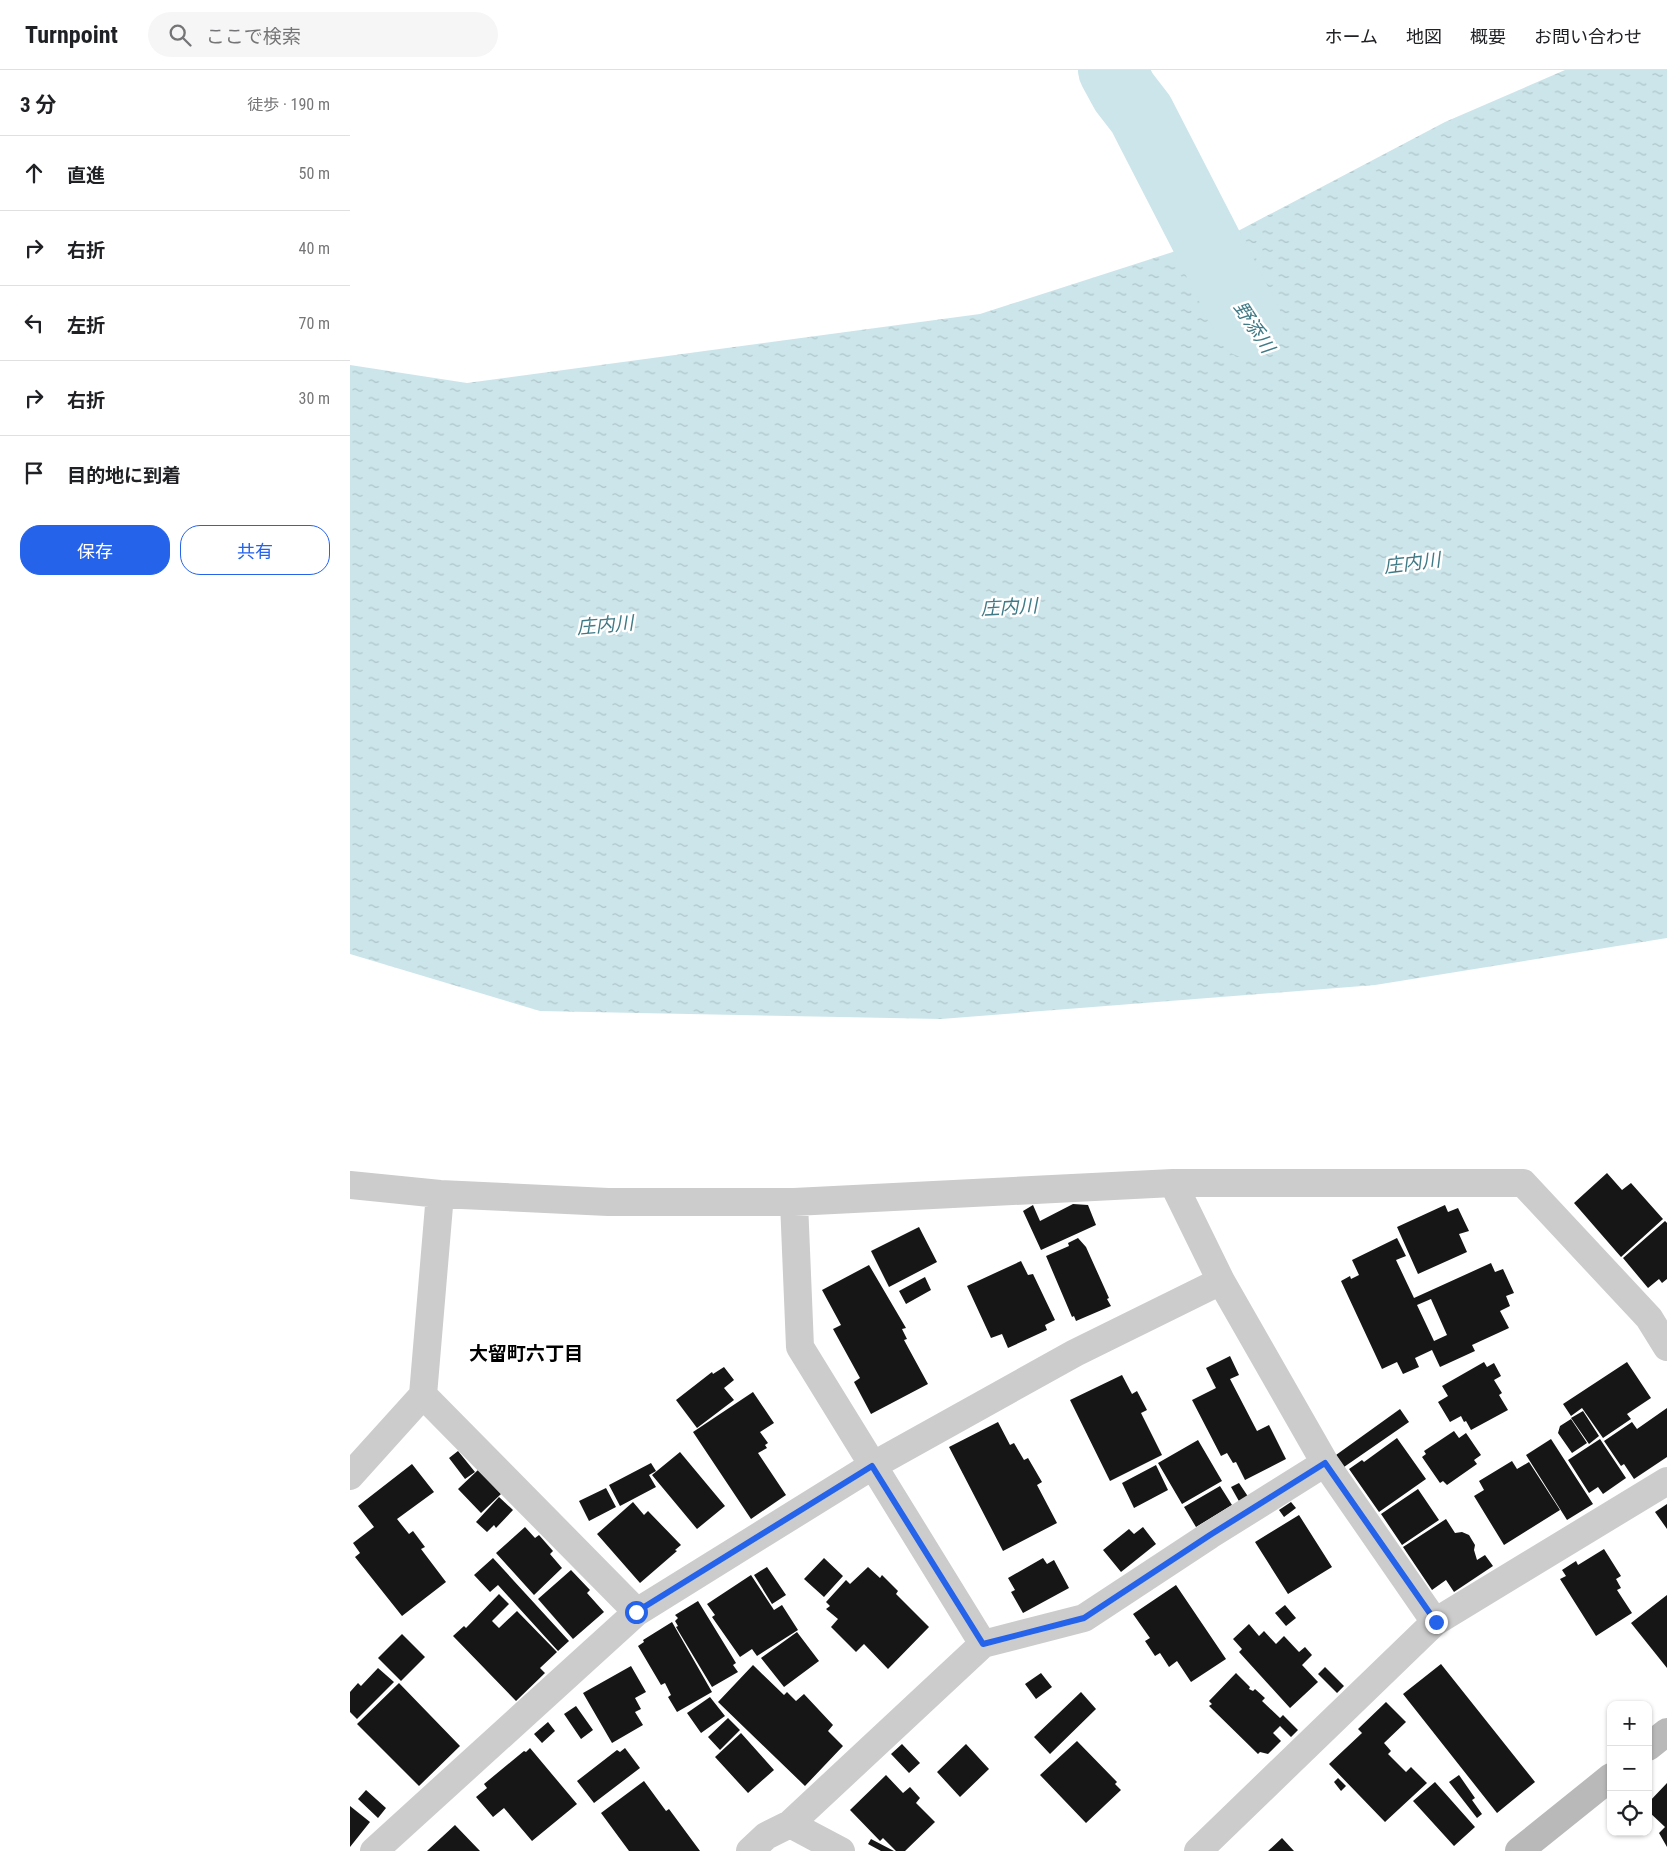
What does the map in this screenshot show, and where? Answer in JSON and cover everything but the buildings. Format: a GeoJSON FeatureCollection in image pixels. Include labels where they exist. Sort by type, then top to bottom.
{"type":"FeatureCollection","features":[{"type":"Feature","properties":{"kind":"street"},"geometry":{"type":"LineString","coordinates":[[350,1185],[440,1194],[608,1202],[794,1202],[1174,1183],[1523,1182],[1658,1312],[1667,1347]]}},
{"type":"Feature","properties":{"kind":"street"},"geometry":{"type":"LineString","coordinates":[[1174,1183],[1221,1281],[1325,1463],[1436,1622]]}},
{"type":"Feature","properties":{"kind":"street"},"geometry":{"type":"LineString","coordinates":[[350,1476],[423,1396],[440,1194]]}},
{"type":"Feature","properties":{"kind":"street"},"geometry":{"type":"LineString","coordinates":[[794,1202],[800,1348],[983,1644]]}},
{"type":"Feature","properties":{"kind":"street"},"geometry":{"type":"LineString","coordinates":[[374,1851],[636,1612],[872,1466],[1076,1352],[1221,1281]]}},
{"type":"Feature","properties":{"kind":"street"},"geometry":{"type":"LineString","coordinates":[[423,1396],[636,1612]]}},
{"type":"Feature","properties":{"kind":"street"},"geometry":{"type":"LineString","coordinates":[[750,1851],[766,1836],[790,1824],[983,1644],[1084,1618],[1210,1535],[1325,1463]]}},
{"type":"Feature","properties":{"kind":"street"},"geometry":{"type":"LineString","coordinates":[[1198,1851],[1436,1622],[1667,1481]]}},
{"type":"Feature","properties":{"kind":"street"},"geometry":{"type":"LineString","coordinates":[[1649,1746],[1667,1732]]}},
{"type":"Feature","properties":{"kind":"street"},"geometry":{"type":"LineString","coordinates":[[1519,1851],[1607,1780]]}},
{"type":"Feature","properties":{"kind":"street"},"geometry":{"type":"LineString","coordinates":[[790,1824],[841,1851]]}},
{"type":"Feature","properties":{"kind":"water","name":"庄内川"},"geometry":{"type":"Polygon","coordinates":[[[1565,70],[1667,70],[1667,938],[1375,985],[941,1019],[540,1011],[350,954],[350,365],[467,383],[980,314],[1238,231],[1445,122],[1565,70]]]}},
{"type":"Feature","properties":{"kind":"waterway","name":"野添川"},"geometry":{"type":"LineString","coordinates":[[1112,70],[1124,92],[1141,114],[1249,324]]}},
{"type":"Feature","properties":{"kind":"district","name":"大留町六丁目"},"geometry":{"type":"Point","coordinates":[526,1353]}},
{"type":"Feature","properties":{"kind":"route"},"geometry":{"type":"LineString","coordinates":[[636,1612],[872,1466],[983,1644],[1084,1618],[1210,1535],[1325,1463],[1436,1622]]}}]}
